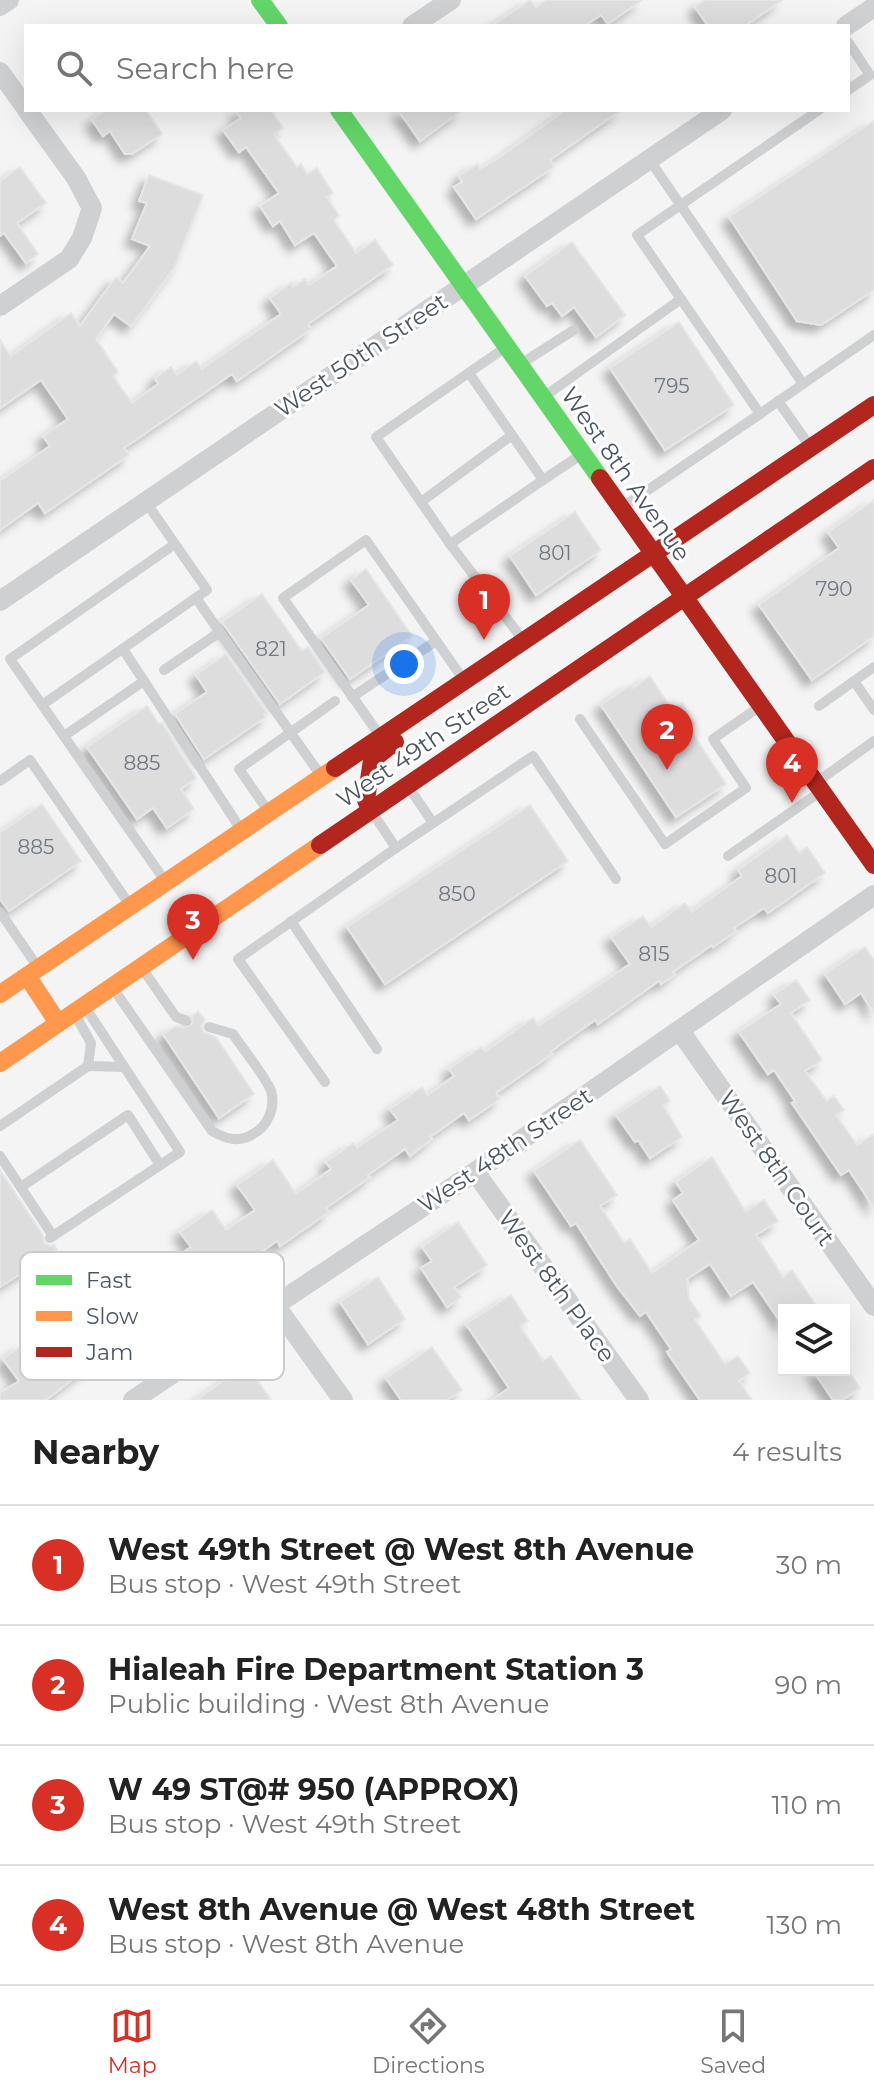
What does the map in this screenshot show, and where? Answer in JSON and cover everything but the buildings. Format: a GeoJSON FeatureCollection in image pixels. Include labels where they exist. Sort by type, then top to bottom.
{"type":"FeatureCollection","features":[{"type":"Feature","properties":{"kind":"main road"},"geometry":{"type":"LineString","coordinates":[[260,0],[278,24]]}},
{"type":"Feature","properties":{"kind":"main road","name":"West 8th Avenue"},"geometry":{"type":"LineString","coordinates":[[340,112],[873,862]]}},
{"type":"Feature","properties":{"kind":"main road","name":"West 49th Street"},"geometry":{"type":"LineString","coordinates":[[1,991],[874,405]]}},
{"type":"Feature","properties":{"kind":"main road","name":"West 49th Street"},"geometry":{"type":"LineString","coordinates":[[0,1063],[874,468]]}},
{"type":"Feature","properties":{"kind":"main road"},"geometry":{"type":"LineString","coordinates":[[370,810],[366,800],[372,760],[445,708],[469,679]]}},
{"type":"Feature","properties":{"kind":"main road"},"geometry":{"type":"LineString","coordinates":[[33,972],[72,1014]]}},
{"type":"Feature","properties":{"kind":"street"},"geometry":{"type":"LineString","coordinates":[[0,6],[9,0]]}},
{"type":"Feature","properties":{"kind":"street"},"geometry":{"type":"LineString","coordinates":[[415,24],[451,0]]}},
{"type":"Feature","properties":{"kind":"street"},"geometry":{"type":"LineString","coordinates":[[849,24],[874,7]]}},
{"type":"Feature","properties":{"kind":"street"},"geometry":{"type":"LineString","coordinates":[[0,72],[24,105]]}},
{"type":"Feature","properties":{"kind":"street"},"geometry":{"type":"LineString","coordinates":[[0,306],[69,259],[82,238],[92,208],[76,178],[29,112]]}},
{"type":"Feature","properties":{"kind":"street","name":"West 50th Street"},"geometry":{"type":"LineString","coordinates":[[0,601],[719,112]]}},
{"type":"Feature","properties":{"kind":"street","name":"West 48th Street"},"geometry":{"type":"LineString","coordinates":[[284,1299],[475,1172],[874,895]]}},
{"type":"Feature","properties":{"kind":"street","name":"West 8th Court"},"geometry":{"type":"LineString","coordinates":[[680,1031],[874,1306]]}},
{"type":"Feature","properties":{"kind":"street","name":"West 8th Place"},"geometry":{"type":"LineString","coordinates":[[475,1172],[639,1400]]}},
{"type":"Feature","properties":{"kind":"street"},"geometry":{"type":"LineString","coordinates":[[284,1318],[343,1400]]}},
{"type":"Feature","properties":{"kind":"street","name":"West 48th Street"},"geometry":{"type":"LineString","coordinates":[[133,1400],[163,1380]]}},
{"type":"Feature","properties":{"kind":"lane"},"geometry":{"type":"LineString","coordinates":[[850,45],[872,77],[850,89]]}},
{"type":"Feature","properties":{"kind":"lane"},"geometry":{"type":"LineString","coordinates":[[760,414],[637,235],[816,112]]}},
{"type":"Feature","properties":{"kind":"lane"},"geometry":{"type":"LineString","coordinates":[[649,159],[803,384]]}},
{"type":"Feature","properties":{"kind":"lane"},"geometry":{"type":"LineString","coordinates":[[543,397],[681,299]]}},
{"type":"Feature","properties":{"kind":"lane"},"geometry":{"type":"LineString","coordinates":[[520,364],[574,330]]}},
{"type":"Feature","properties":{"kind":"lane"},"geometry":{"type":"LineString","coordinates":[[621,509],[874,335]]}},
{"type":"Feature","properties":{"kind":"lane"},"geometry":{"type":"LineString","coordinates":[[507,346],[376,437],[450,544],[524,641]]}},
{"type":"Feature","properties":{"kind":"lane"},"geometry":{"type":"LineString","coordinates":[[469,373],[543,480]]}},
{"type":"Feature","properties":{"kind":"lane"},"geometry":{"type":"LineString","coordinates":[[778,401],[811,448]]}},
{"type":"Feature","properties":{"kind":"lane"},"geometry":{"type":"LineString","coordinates":[[421,502],[512,435]]}},
{"type":"Feature","properties":{"kind":"lane"},"geometry":{"type":"LineString","coordinates":[[450,544],[582,454]]}},
{"type":"Feature","properties":{"kind":"lane"},"geometry":{"type":"LineString","coordinates":[[42,705],[207,590],[146,502]]}},
{"type":"Feature","properties":{"kind":"lane"},"geometry":{"type":"LineString","coordinates":[[381,738],[283,598],[366,540],[436,641],[469,679]]}},
{"type":"Feature","properties":{"kind":"lane"},"geometry":{"type":"LineString","coordinates":[[166,883],[10,659],[175,544]]}},
{"type":"Feature","properties":{"kind":"lane"},"geometry":{"type":"LineString","coordinates":[[196,598],[322,777]]}},
{"type":"Feature","properties":{"kind":"lane"},"geometry":{"type":"LineString","coordinates":[[164,670],[220,632]]}},
{"type":"Feature","properties":{"kind":"lane"},"geometry":{"type":"LineString","coordinates":[[352,697],[436,641]]}},
{"type":"Feature","properties":{"kind":"lane"},"geometry":{"type":"LineString","coordinates":[[123,649],[242,831]]}},
{"type":"Feature","properties":{"kind":"lane"},"geometry":{"type":"LineString","coordinates":[[819,706],[874,667]]}},
{"type":"Feature","properties":{"kind":"lane"},"geometry":{"type":"LineString","coordinates":[[64,736],[144,681]]}},
{"type":"Feature","properties":{"kind":"lane"},"geometry":{"type":"LineString","coordinates":[[854,681],[874,710]]}},
{"type":"Feature","properties":{"kind":"lane"},"geometry":{"type":"LineString","coordinates":[[270,813],[239,769],[335,701]]}},
{"type":"Feature","properties":{"kind":"lane"},"geometry":{"type":"LineString","coordinates":[[580,719],[665,844],[746,788],[713,739],[761,706]]}},
{"type":"Feature","properties":{"kind":"lane"},"geometry":{"type":"LineString","coordinates":[[728,856],[874,741]]}},
{"type":"Feature","properties":{"kind":"lane"},"geometry":{"type":"LineString","coordinates":[[325,1082],[238,959],[291,921],[533,756],[616,879]]}},
{"type":"Feature","properties":{"kind":"lane"},"geometry":{"type":"LineString","coordinates":[[0,781],[30,760],[131,906]]}},
{"type":"Feature","properties":{"kind":"lane"},"geometry":{"type":"LineString","coordinates":[[408,785],[433,823]]}},
{"type":"Feature","properties":{"kind":"lane"},"geometry":{"type":"LineString","coordinates":[[370,810],[396,848]]}},
{"type":"Feature","properties":{"kind":"lane"},"geometry":{"type":"LineString","coordinates":[[0,912],[33,972]]}},
{"type":"Feature","properties":{"kind":"lane"},"geometry":{"type":"LineString","coordinates":[[291,921],[377,1049]]}},
{"type":"Feature","properties":{"kind":"lane"},"geometry":{"type":"LineString","coordinates":[[141,966],[176,1017],[185,1020]]}},
{"type":"Feature","properties":{"kind":"lane"},"geometry":{"type":"LineString","coordinates":[[112,986],[212,1131],[234,1140],[246,1138],[257,1133],[271,1114],[271,1091],[233,1034],[209,1027]]}},
{"type":"Feature","properties":{"kind":"lane"},"geometry":{"type":"LineString","coordinates":[[72,1014],[91,1043],[88,1066]]}},
{"type":"Feature","properties":{"kind":"lane"},"geometry":{"type":"LineString","coordinates":[[0,1156],[51,1237],[180,1152],[124,1067],[72,1014]]}},
{"type":"Feature","properties":{"kind":"lane"},"geometry":{"type":"LineString","coordinates":[[0,1126],[88,1066],[124,1067]]}},
{"type":"Feature","properties":{"kind":"lane"},"geometry":{"type":"LineString","coordinates":[[21,1187],[128,1115],[160,1165]]}},
{"type":"Feature","properties":{"kind":"traffic: fast"},"geometry":{"type":"LineString","coordinates":[[260,0],[278,24]]}},
{"type":"Feature","properties":{"kind":"traffic: fast"},"geometry":{"type":"LineString","coordinates":[[340,112],[600,478]]}},
{"type":"Feature","properties":{"kind":"traffic: slow"},"geometry":{"type":"LineString","coordinates":[[0,994],[335,768]]}},
{"type":"Feature","properties":{"kind":"traffic: slow"},"geometry":{"type":"LineString","coordinates":[[0,1063],[320,845]]}},
{"type":"Feature","properties":{"kind":"traffic: slow"},"geometry":{"type":"LineString","coordinates":[[27,976],[58,1023]]}},
{"type":"Feature","properties":{"kind":"traffic: jam"},"geometry":{"type":"LineString","coordinates":[[335,768],[874,405]]}},
{"type":"Feature","properties":{"kind":"traffic: jam"},"geometry":{"type":"LineString","coordinates":[[320,845],[874,468]]}},
{"type":"Feature","properties":{"kind":"traffic: jam"},"geometry":{"type":"LineString","coordinates":[[600,478],[874,865]]}},
{"type":"Feature","properties":{"kind":"traffic: jam"},"geometry":{"type":"LineString","coordinates":[[370,810],[366,800],[372,760],[395,742]]}},
{"type":"Feature","properties":{"kind":"place","name":"West 49th Street @ West 8th Avenue"},"geometry":{"type":"Point","coordinates":[484,640]}},
{"type":"Feature","properties":{"kind":"place","name":"Hialeah Fire Department Station 3"},"geometry":{"type":"Point","coordinates":[667,770]}},
{"type":"Feature","properties":{"kind":"place","name":"West 8th Avenue @ West 48th Street"},"geometry":{"type":"Point","coordinates":[792,803]}},
{"type":"Feature","properties":{"kind":"place","name":"W 49 ST@# 950 (APPROX)"},"geometry":{"type":"Point","coordinates":[193,960]}}]}
